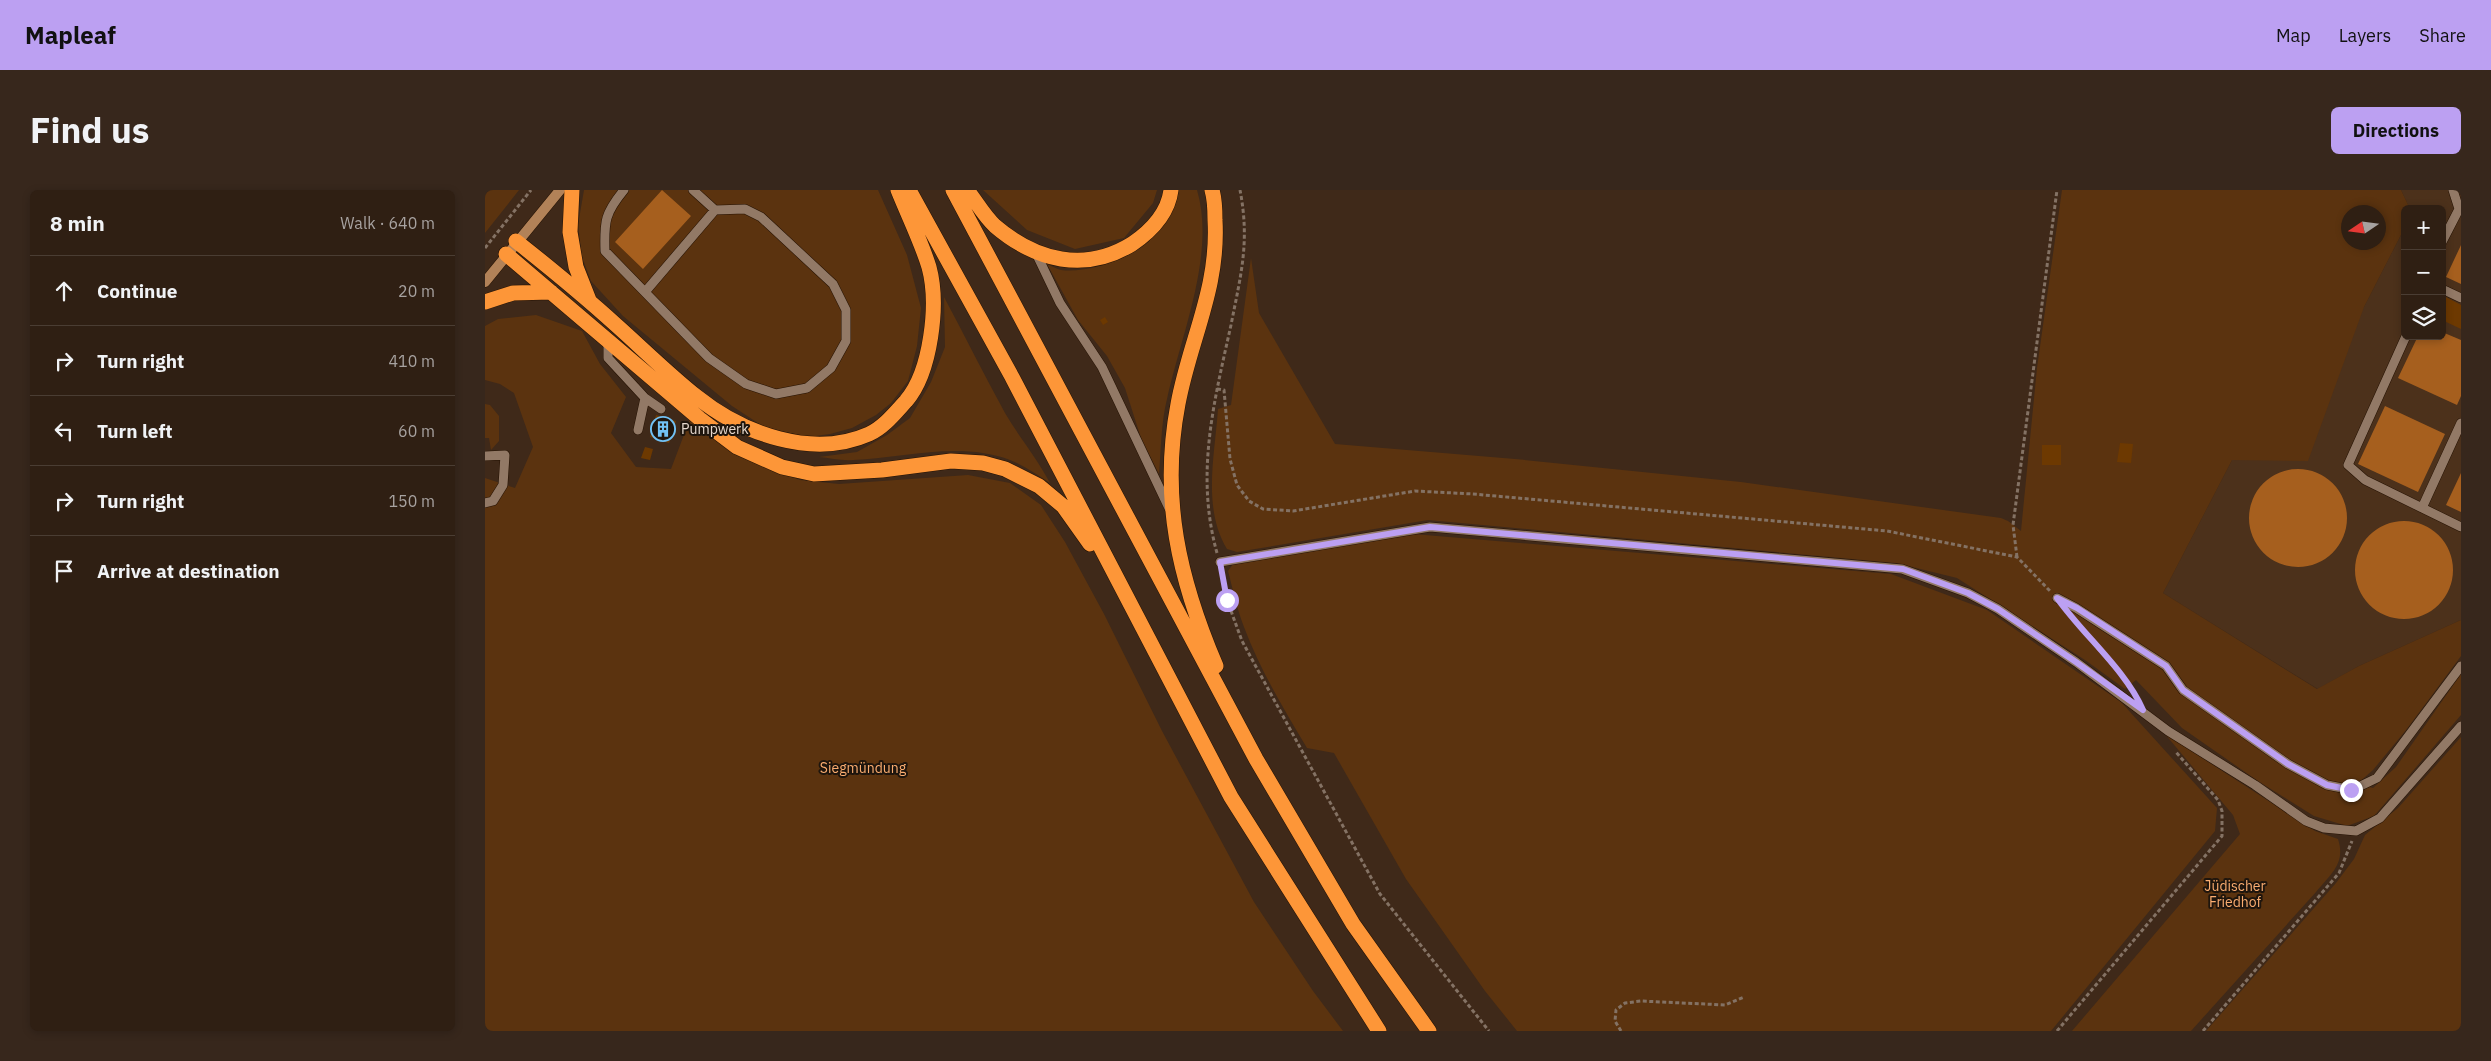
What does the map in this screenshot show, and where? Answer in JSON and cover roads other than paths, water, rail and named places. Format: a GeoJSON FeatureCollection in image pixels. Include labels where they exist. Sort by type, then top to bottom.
{"type":"FeatureCollection","features":[{"type":"Feature","properties":{"kind":"highway"},"geometry":{"type":"LineString","coordinates":[[572,190],[570,232],[576,267],[589,301]]}},
{"type":"Feature","properties":{"kind":"highway"},"geometry":{"type":"LineString","coordinates":[[516,241],[589,301],[698,398],[751,429],[773,438],[814,445],[843,442],[871,433],[889,420],[911,395],[927,357],[933,319],[929,268],[897,190]]}},
{"type":"Feature","properties":{"kind":"highway"},"geometry":{"type":"LineString","coordinates":[[909,190],[1012,378],[1231,797],[1379,1031]]}},
{"type":"Feature","properties":{"kind":"highway"},"geometry":{"type":"LineString","coordinates":[[953,190],[1256,759],[1353,924],[1429,1031]]}},
{"type":"Feature","properties":{"kind":"highway"},"geometry":{"type":"LineString","coordinates":[[967,190],[995,226],[1035,252],[1059,260],[1080,262],[1100,259],[1150,232],[1162,214],[1171,190]]}},
{"type":"Feature","properties":{"kind":"highway"},"geometry":{"type":"LineString","coordinates":[[1212,190],[1217,246],[1211,286],[1178,404],[1170,462],[1170,492],[1189,594],[1205,638],[1256,759]]}},
{"type":"Feature","properties":{"kind":"highway"},"geometry":{"type":"LineString","coordinates":[[506,254],[700,419],[737,447],[781,468],[814,474],[967,461],[1005,469],[1039,486],[1063,506],[1126,595]]}},
{"type":"Feature","properties":{"kind":"highway"},"geometry":{"type":"LineString","coordinates":[[485,302],[513,293],[551,292]]}},
{"type":"Feature","properties":{"kind":"main road"},"geometry":{"type":"LineString","coordinates":[[485,282],[516,241],[560,190]]}},
{"type":"Feature","properties":{"kind":"lane"},"geometry":{"type":"LineString","coordinates":[[624,190],[609,208],[604,229],[605,251],[709,358],[746,384],[776,394],[807,388],[831,368],[846,341],[846,310],[833,284],[761,217],[745,209],[715,210],[693,190]]}},
{"type":"Feature","properties":{"kind":"lane"},"geometry":{"type":"LineString","coordinates":[[2446,234],[2459,209],[2453,190]]}},
{"type":"Feature","properties":{"kind":"lane"},"geometry":{"type":"LineString","coordinates":[[645,292],[715,210]]}},
{"type":"Feature","properties":{"kind":"lane"},"geometry":{"type":"LineString","coordinates":[[1035,252],[1060,303],[1102,367],[1173,515]]}},
{"type":"Feature","properties":{"kind":"lane"},"geometry":{"type":"LineString","coordinates":[[2446,291],[2461,298]]}},
{"type":"Feature","properties":{"kind":"lane"},"geometry":{"type":"LineString","coordinates":[[607,339],[608,358],[645,398],[661,409]]}},
{"type":"Feature","properties":{"kind":"lane"},"geometry":{"type":"LineString","coordinates":[[2404,340],[2348,465],[2365,480],[2461,527]]}},
{"type":"Feature","properties":{"kind":"lane"},"geometry":{"type":"LineString","coordinates":[[638,430],[645,398]]}},
{"type":"Feature","properties":{"kind":"lane"},"geometry":{"type":"LineString","coordinates":[[2422,508],[2461,423]]}},
{"type":"Feature","properties":{"kind":"lane"},"geometry":{"type":"LineString","coordinates":[[485,456],[505,455],[503,485],[493,501],[485,503]]}},
{"type":"Feature","properties":{"kind":"lane"},"geometry":{"type":"LineString","coordinates":[[1220,562],[1430,527],[1903,569],[1968,593],[1998,609],[2143,710],[2168,731],[2255,785],[2306,821],[2324,828],[2356,831],[2380,818],[2461,726]]}},
{"type":"Feature","properties":{"kind":"lane"},"geometry":{"type":"LineString","coordinates":[[2057,598],[2077,608],[2166,666],[2183,690],[2288,764],[2327,785],[2351,790],[2377,778],[2461,666]]}},
{"type":"Feature","properties":{"kind":"place","name":"Pumpwerk"},"geometry":{"type":"Point","coordinates":[663,429]}},
{"type":"Feature","properties":{"kind":"park label","name":"Siegmündung"},"geometry":{"type":"Point","coordinates":[863,768]}},
{"type":"Feature","properties":{"kind":"park label","name":"Jüdischer Friedhof"},"geometry":{"type":"Point","coordinates":[2235,894]}}]}
